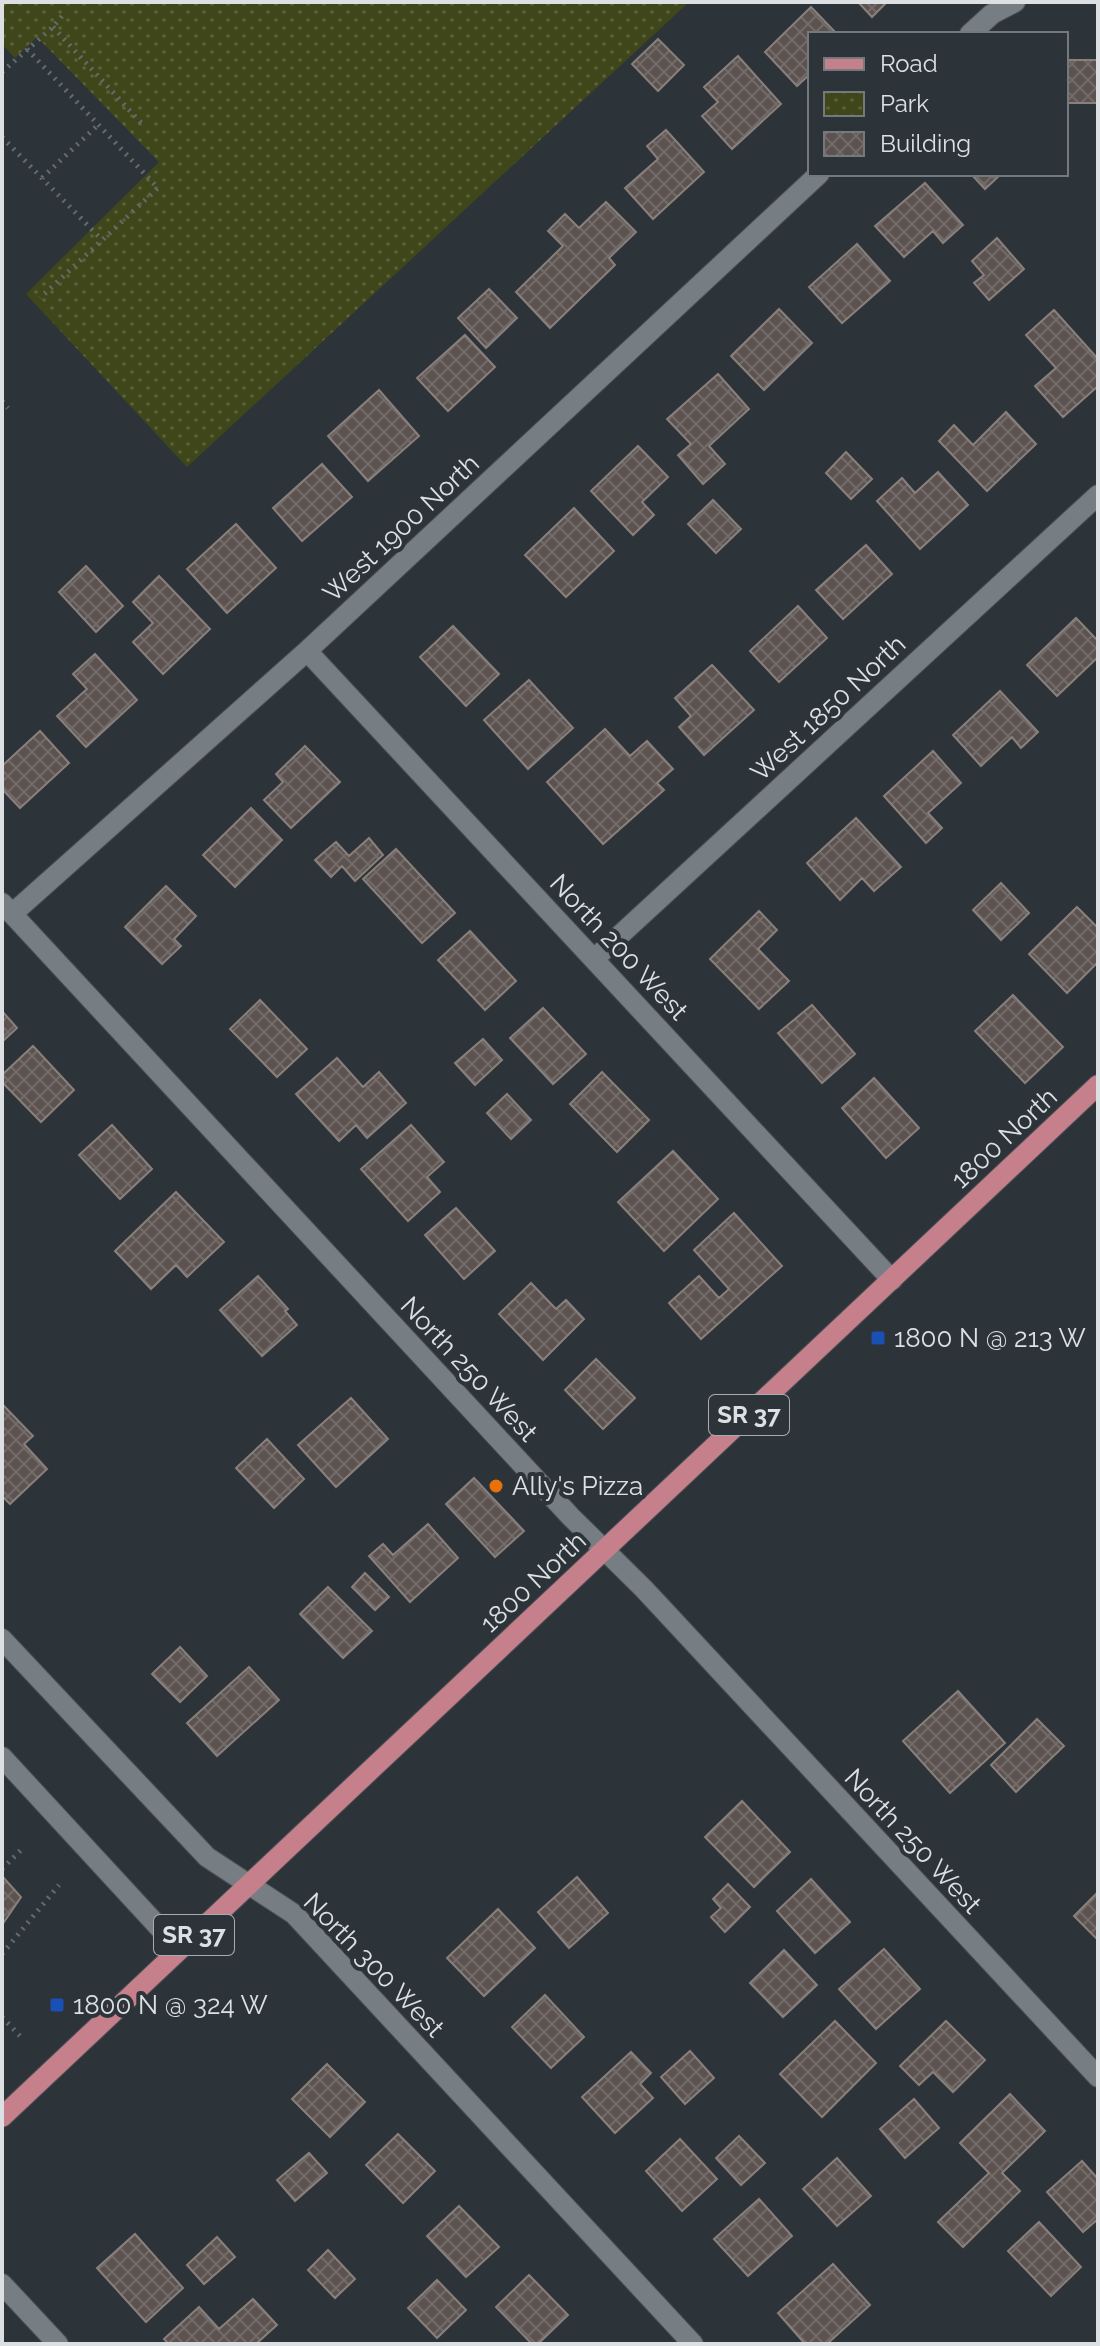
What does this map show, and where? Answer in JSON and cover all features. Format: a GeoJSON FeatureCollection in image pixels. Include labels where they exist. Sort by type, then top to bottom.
{"type":"FeatureCollection","features":[{"type":"Feature","properties":{"kind":"main road","name":"1800 North"},"geometry":{"type":"LineString","coordinates":[[2,2117],[1098,1085]]}},
{"type":"Feature","properties":{"kind":"street"},"geometry":{"type":"LineString","coordinates":[[972,32],[992,14],[1015,2]]}},
{"type":"Feature","properties":{"kind":"street","name":"West 1900 North"},"geometry":{"type":"LineString","coordinates":[[7,909],[307,651],[817,176]]}},
{"type":"Feature","properties":{"kind":"street","name":"West 1850 North"},"geometry":{"type":"LineString","coordinates":[[594,959],[1098,495]]}},
{"type":"Feature","properties":{"kind":"street","name":"North 200 West"},"geometry":{"type":"LineString","coordinates":[[307,651],[892,1280]]}},
{"type":"Feature","properties":{"kind":"street","name":"North 250 West"},"geometry":{"type":"LineString","coordinates":[[7,909],[571,1517],[644,1589],[1098,2077]]}},
{"type":"Feature","properties":{"kind":"street","name":"North 300 West"},"geometry":{"type":"LineString","coordinates":[[2,1639],[207,1857],[294,1914],[693,2344]]}},
{"type":"Feature","properties":{"kind":"street"},"geometry":{"type":"LineString","coordinates":[[2,1757],[179,1949]]}},
{"type":"Feature","properties":{"kind":"street"},"geometry":{"type":"LineString","coordinates":[[2,2284],[58,2344]]}},
{"type":"Feature","properties":{"kind":"path"},"geometry":{"type":"LineString","coordinates":[[2,72],[62,16]]}},
{"type":"Feature","properties":{"kind":"path"},"geometry":{"type":"LineString","coordinates":[[53,27],[143,125]]}},
{"type":"Feature","properties":{"kind":"path"},"geometry":{"type":"LineString","coordinates":[[27,49],[158,188],[40,298]]}},
{"type":"Feature","properties":{"kind":"path"},"geometry":{"type":"LineString","coordinates":[[42,178],[98,125]]}},
{"type":"Feature","properties":{"kind":"path"},"geometry":{"type":"LineString","coordinates":[[2,137],[102,240]]}},
{"type":"Feature","properties":{"kind":"path"},"geometry":{"type":"LineString","coordinates":[[2,401],[8,408]]}},
{"type":"Feature","properties":{"kind":"path"},"geometry":{"type":"LineString","coordinates":[[2,1869],[23,1848]]}},
{"type":"Feature","properties":{"kind":"path"},"geometry":{"type":"LineString","coordinates":[[2,1954],[59,1885]]}},
{"type":"Feature","properties":{"kind":"path"},"geometry":{"type":"LineString","coordinates":[[2,2017],[20,2036]]}},
{"type":"Feature","properties":{"kind":"green space"},"geometry":{"type":"Polygon","coordinates":[[[2,2],[689,2],[187,467],[26,294],[159,162],[37,37],[15,58],[2,44],[2,2]]]}},
{"type":"Feature","properties":{"kind":"building"},"geometry":{"type":"Polygon","coordinates":[[[858,2],[887,2],[872,17],[858,2]]]}},
{"type":"Feature","properties":{"kind":"building"},"geometry":{"type":"Polygon","coordinates":[[[811,7],[835,32],[808,32],[808,76],[797,86],[765,52],[811,7]]]}},
{"type":"Feature","properties":{"kind":"building"},"geometry":{"type":"Polygon","coordinates":[[[658,39],[684,65],[658,91],[632,64],[658,39]]]}},
{"type":"Feature","properties":{"kind":"building"},"geometry":{"type":"Polygon","coordinates":[[[738,56],[781,104],[732,149],[702,116],[718,102],[704,87],[738,56]]]}},
{"type":"Feature","properties":{"kind":"building"},"geometry":{"type":"Polygon","coordinates":[[[1068,60],[1098,60],[1098,103],[1068,103],[1068,60]]]}},
{"type":"Feature","properties":{"kind":"building"},"geometry":{"type":"Polygon","coordinates":[[[666,130],[704,172],[653,219],[625,188],[658,159],[647,146],[666,130]]]}},
{"type":"Feature","properties":{"kind":"building"},"geometry":{"type":"Polygon","coordinates":[[[973,176],[999,176],[985,189],[973,176]]]}},
{"type":"Feature","properties":{"kind":"building"},"geometry":{"type":"Polygon","coordinates":[[[925,183],[963,225],[943,243],[933,231],[904,257],[875,226],[925,183]]]}},
{"type":"Feature","properties":{"kind":"building"},"geometry":{"type":"Polygon","coordinates":[[[606,202],[636,232],[609,258],[615,265],[550,328],[516,292],[563,246],[548,231],[565,214],[579,228],[606,202]]]}},
{"type":"Feature","properties":{"kind":"building"},"geometry":{"type":"Polygon","coordinates":[[[997,238],[1024,269],[989,300],[974,283],[984,275],[972,261],[997,238]]]}},
{"type":"Feature","properties":{"kind":"building"},"geometry":{"type":"Polygon","coordinates":[[[857,244],[890,281],[842,323],[809,287],[857,244]]]}},
{"type":"Feature","properties":{"kind":"building"},"geometry":{"type":"Polygon","coordinates":[[[489,289],[517,318],[486,348],[458,318],[489,289]]]}},
{"type":"Feature","properties":{"kind":"building"},"geometry":{"type":"Polygon","coordinates":[[[779,309],[812,343],[764,390],[731,356],[779,309]]]}},
{"type":"Feature","properties":{"kind":"building"},"geometry":{"type":"Polygon","coordinates":[[[1054,310],[1098,359],[1098,386],[1063,417],[1035,386],[1056,368],[1026,335],[1054,310]]]}},
{"type":"Feature","properties":{"kind":"building"},"geometry":{"type":"Polygon","coordinates":[[[465,335],[495,367],[448,411],[417,378],[465,335]]]}},
{"type":"Feature","properties":{"kind":"building"},"geometry":{"type":"Polygon","coordinates":[[[718,374],[749,409],[709,446],[725,464],[703,484],[678,455],[691,444],[667,419],[718,374]]]}},
{"type":"Feature","properties":{"kind":"building"},"geometry":{"type":"Polygon","coordinates":[[[379,390],[419,436],[368,481],[328,436],[379,390]]]}},
{"type":"Feature","properties":{"kind":"building"},"geometry":{"type":"Polygon","coordinates":[[[1006,412],[1036,444],[987,491],[939,441],[954,425],[973,445],[1006,412]]]}},
{"type":"Feature","properties":{"kind":"building"},"geometry":{"type":"Polygon","coordinates":[[[638,446],[668,477],[642,502],[654,515],[633,535],[591,491],[638,446]]]}},
{"type":"Feature","properties":{"kind":"building"},"geometry":{"type":"Polygon","coordinates":[[[846,452],[872,479],[851,499],[826,473],[846,452]]]}},
{"type":"Feature","properties":{"kind":"building"},"geometry":{"type":"Polygon","coordinates":[[[322,464],[352,497],[302,541],[273,508],[322,464]]]}},
{"type":"Feature","properties":{"kind":"building"},"geometry":{"type":"Polygon","coordinates":[[[938,472],[968,505],[920,549],[877,501],[902,478],[915,493],[938,472]]]}},
{"type":"Feature","properties":{"kind":"building"},"geometry":{"type":"Polygon","coordinates":[[[713,500],[741,529],[716,553],[688,524],[713,500]]]}},
{"type":"Feature","properties":{"kind":"building"},"geometry":{"type":"Polygon","coordinates":[[[574,508],[614,551],[566,597],[525,555],[574,508]]]}},
{"type":"Feature","properties":{"kind":"building"},"geometry":{"type":"Polygon","coordinates":[[[236,524],[276,568],[227,613],[187,569],[236,524]]]}},
{"type":"Feature","properties":{"kind":"building"},"geometry":{"type":"Polygon","coordinates":[[[866,545],[892,574],[843,619],[816,590],[866,545]]]}},
{"type":"Feature","properties":{"kind":"building"},"geometry":{"type":"Polygon","coordinates":[[[86,566],[123,606],[96,632],[59,592],[86,566]]]}},
{"type":"Feature","properties":{"kind":"building"},"geometry":{"type":"Polygon","coordinates":[[[159,576],[210,629],[163,674],[133,642],[153,623],[133,602],[159,576]]]}},
{"type":"Feature","properties":{"kind":"building"},"geometry":{"type":"Polygon","coordinates":[[[798,606],[827,638],[779,682],[750,651],[798,606]]]}},
{"type":"Feature","properties":{"kind":"building"},"geometry":{"type":"Polygon","coordinates":[[[1076,618],[1098,641],[1098,657],[1057,696],[1027,665],[1076,618]]]}},
{"type":"Feature","properties":{"kind":"building"},"geometry":{"type":"Polygon","coordinates":[[[453,626],[499,674],[466,706],[420,657],[453,626]]]}},
{"type":"Feature","properties":{"kind":"building"},"geometry":{"type":"Polygon","coordinates":[[[95,654],[137,700],[86,747],[57,716],[87,689],[73,674],[95,654]]]}},
{"type":"Feature","properties":{"kind":"building"},"geometry":{"type":"Polygon","coordinates":[[[712,665],[754,710],[704,755],[679,727],[691,716],[675,698],[712,665]]]}},
{"type":"Feature","properties":{"kind":"building"},"geometry":{"type":"Polygon","coordinates":[[[529,680],[573,728],[528,769],[484,720],[529,680]]]}},
{"type":"Feature","properties":{"kind":"building"},"geometry":{"type":"Polygon","coordinates":[[[1000,691],[1038,732],[1021,748],[1012,737],[981,766],[953,735],[1000,691]]]}},
{"type":"Feature","properties":{"kind":"building"},"geometry":{"type":"Polygon","coordinates":[[[605,729],[630,756],[647,741],[673,769],[657,783],[664,790],[603,844],[547,782],[605,729]]]}},
{"type":"Feature","properties":{"kind":"building"},"geometry":{"type":"Polygon","coordinates":[[[40,731],[69,763],[20,808],[2,789],[2,766],[40,731]]]}},
{"type":"Feature","properties":{"kind":"building"},"geometry":{"type":"Polygon","coordinates":[[[305,746],[340,782],[291,828],[264,800],[283,782],[276,774],[305,746]]]}},
{"type":"Feature","properties":{"kind":"building"},"geometry":{"type":"Polygon","coordinates":[[[933,751],[961,783],[928,813],[942,828],[926,843],[884,796],[933,751]]]}},
{"type":"Feature","properties":{"kind":"building"},"geometry":{"type":"Polygon","coordinates":[[[251,808],[282,840],[235,887],[203,855],[251,808]]]}},
{"type":"Feature","properties":{"kind":"building"},"geometry":{"type":"Polygon","coordinates":[[[856,818],[901,867],[874,891],[862,878],[840,900],[807,863],[856,818]]]}},
{"type":"Feature","properties":{"kind":"building"},"geometry":{"type":"Polygon","coordinates":[[[369,838],[383,855],[355,881],[342,866],[331,877],[315,860],[336,842],[349,856],[369,838]]]}},
{"type":"Feature","properties":{"kind":"building"},"geometry":{"type":"Polygon","coordinates":[[[396,849],[455,913],[422,943],[363,879],[396,849]]]}},
{"type":"Feature","properties":{"kind":"building"},"geometry":{"type":"Polygon","coordinates":[[[1001,883],[1029,913],[1001,940],[973,910],[1001,883]]]}},
{"type":"Feature","properties":{"kind":"building"},"geometry":{"type":"Polygon","coordinates":[[[166,886],[196,916],[174,939],[181,946],[162,964],[125,927],[166,886]]]}},
{"type":"Feature","properties":{"kind":"building"},"geometry":{"type":"Polygon","coordinates":[[[1077,907],[1098,928],[1098,962],[1067,993],[1029,954],[1077,907]]]}},
{"type":"Feature","properties":{"kind":"building"},"geometry":{"type":"Polygon","coordinates":[[[759,911],[777,930],[758,949],[789,981],[759,1009],[710,959],[759,911]]]}},
{"type":"Feature","properties":{"kind":"building"},"geometry":{"type":"Polygon","coordinates":[[[470,931],[516,981],[485,1010],[438,960],[470,931]]]}},
{"type":"Feature","properties":{"kind":"building"},"geometry":{"type":"Polygon","coordinates":[[[1013,995],[1063,1047],[1025,1083],[975,1031],[1013,995]]]}},
{"type":"Feature","properties":{"kind":"building"},"geometry":{"type":"Polygon","coordinates":[[[260,1000],[307,1049],[277,1077],[230,1029],[260,1000]]]}},
{"type":"Feature","properties":{"kind":"building"},"geometry":{"type":"Polygon","coordinates":[[[812,1005],[855,1054],[822,1083],[778,1033],[812,1005]]]}},
{"type":"Feature","properties":{"kind":"building"},"geometry":{"type":"Polygon","coordinates":[[[543,1008],[586,1054],[553,1084],[510,1038],[543,1008]]]}},
{"type":"Feature","properties":{"kind":"building"},"geometry":{"type":"Polygon","coordinates":[[[2,1011],[17,1028],[2,1042],[2,1011]]]}},
{"type":"Feature","properties":{"kind":"building"},"geometry":{"type":"Polygon","coordinates":[[[483,1039],[502,1060],[475,1085],[455,1063],[483,1039]]]}},
{"type":"Feature","properties":{"kind":"building"},"geometry":{"type":"Polygon","coordinates":[[[33,1046],[74,1090],[41,1122],[2,1082],[2,1075],[33,1046]]]}},
{"type":"Feature","properties":{"kind":"building"},"geometry":{"type":"Polygon","coordinates":[[[337,1058],[363,1087],[379,1072],[406,1103],[367,1138],[356,1125],[339,1141],[296,1094],[337,1058]]]}},
{"type":"Feature","properties":{"kind":"building"},"geometry":{"type":"Polygon","coordinates":[[[602,1072],[649,1120],[617,1152],[570,1104],[602,1072]]]}},
{"type":"Feature","properties":{"kind":"building"},"geometry":{"type":"Polygon","coordinates":[[[874,1078],[919,1128],[886,1158],[842,1108],[874,1078]]]}},
{"type":"Feature","properties":{"kind":"building"},"geometry":{"type":"Polygon","coordinates":[[[507,1094],[531,1120],[511,1139],[487,1113],[507,1094]]]}},
{"type":"Feature","properties":{"kind":"building"},"geometry":{"type":"Polygon","coordinates":[[[112,1125],[152,1169],[120,1199],[79,1155],[112,1125]]]}},
{"type":"Feature","properties":{"kind":"building"},"geometry":{"type":"Polygon","coordinates":[[[411,1125],[444,1162],[427,1177],[440,1192],[408,1221],[361,1169],[411,1125]]]}},
{"type":"Feature","properties":{"kind":"building"},"geometry":{"type":"Polygon","coordinates":[[[673,1151],[718,1199],[664,1251],[618,1202],[673,1151]]]}},
{"type":"Feature","properties":{"kind":"building"},"geometry":{"type":"Polygon","coordinates":[[[176,1192],[224,1242],[187,1277],[176,1265],[151,1289],[115,1251],[176,1192]]]}},
{"type":"Feature","properties":{"kind":"building"},"geometry":{"type":"Polygon","coordinates":[[[456,1208],[495,1251],[464,1279],[425,1235],[456,1208]]]}},
{"type":"Feature","properties":{"kind":"building"},"geometry":{"type":"Polygon","coordinates":[[[734,1213],[782,1266],[701,1339],[669,1303],[699,1276],[719,1298],[729,1289],[694,1250],[734,1213]]]}},
{"type":"Feature","properties":{"kind":"building"},"geometry":{"type":"Polygon","coordinates":[[[258,1276],[288,1309],[285,1311],[297,1325],[262,1356],[220,1310],[258,1276]]]}},
{"type":"Feature","properties":{"kind":"building"},"geometry":{"type":"Polygon","coordinates":[[[531,1283],[556,1309],[566,1300],[584,1319],[543,1360],[499,1314],[531,1283]]]}},
{"type":"Feature","properties":{"kind":"building"},"geometry":{"type":"Polygon","coordinates":[[[596,1359],[635,1398],[603,1429],[565,1390],[596,1359]]]}},
{"type":"Feature","properties":{"kind":"building"},"geometry":{"type":"Polygon","coordinates":[[[351,1398],[388,1439],[336,1487],[298,1445],[351,1398]]]}},
{"type":"Feature","properties":{"kind":"building"},"geometry":{"type":"Polygon","coordinates":[[[2,1404],[33,1436],[24,1444],[47,1469],[10,1504],[2,1496],[2,1404]]]}},
{"type":"Feature","properties":{"kind":"building"},"geometry":{"type":"Polygon","coordinates":[[[267,1439],[304,1479],[274,1508],[236,1468],[267,1439]]]}},
{"type":"Feature","properties":{"kind":"building"},"geometry":{"type":"Polygon","coordinates":[[[474,1478],[524,1531],[495,1557],[446,1504],[474,1478]]]}},
{"type":"Feature","properties":{"kind":"building"},"geometry":{"type":"Polygon","coordinates":[[[428,1524],[458,1558],[410,1602],[369,1556],[383,1544],[393,1555],[428,1524]]]}},
{"type":"Feature","properties":{"kind":"building"},"geometry":{"type":"Polygon","coordinates":[[[365,1573],[389,1597],[375,1610],[352,1587],[365,1573]]]}},
{"type":"Feature","properties":{"kind":"building"},"geometry":{"type":"Polygon","coordinates":[[[328,1587],[372,1631],[343,1658],[300,1614],[328,1587]]]}},
{"type":"Feature","properties":{"kind":"building"},"geometry":{"type":"Polygon","coordinates":[[[180,1647],[207,1676],[180,1702],[152,1674],[180,1647]]]}},
{"type":"Feature","properties":{"kind":"building"},"geometry":{"type":"Polygon","coordinates":[[[249,1667],[279,1700],[217,1756],[187,1723],[249,1667]]]}},
{"type":"Feature","properties":{"kind":"building"},"geometry":{"type":"Polygon","coordinates":[[[958,1691],[1005,1743],[950,1793],[903,1741],[958,1691]]]}},
{"type":"Feature","properties":{"kind":"building"},"geometry":{"type":"Polygon","coordinates":[[[1037,1719],[1064,1746],[1016,1792],[991,1765],[1037,1719]]]}},
{"type":"Feature","properties":{"kind":"building"},"geometry":{"type":"Polygon","coordinates":[[[742,1801],[790,1852],[754,1887],[705,1837],[742,1801]]]}},
{"type":"Feature","properties":{"kind":"building"},"geometry":{"type":"Polygon","coordinates":[[[2,1876],[21,1897],[2,1925],[2,1876]]]}},
{"type":"Feature","properties":{"kind":"building"},"geometry":{"type":"Polygon","coordinates":[[[577,1877],[608,1913],[569,1948],[538,1912],[577,1877]]]}},
{"type":"Feature","properties":{"kind":"building"},"geometry":{"type":"Polygon","coordinates":[[[811,1879],[850,1922],[815,1953],[777,1911],[811,1879]]]}},
{"type":"Feature","properties":{"kind":"building"},"geometry":{"type":"Polygon","coordinates":[[[728,1884],[750,1907],[725,1932],[711,1917],[721,1908],[713,1899],[728,1884]]]}},
{"type":"Feature","properties":{"kind":"building"},"geometry":{"type":"Polygon","coordinates":[[[1098,1892],[1098,1940],[1074,1916],[1098,1892]]]}},
{"type":"Feature","properties":{"kind":"building"},"geometry":{"type":"Polygon","coordinates":[[[498,1909],[535,1948],[484,1996],[447,1958],[498,1909]]]}},
{"type":"Feature","properties":{"kind":"building"},"geometry":{"type":"Polygon","coordinates":[[[884,1949],[920,1989],[876,2029],[839,1989],[884,1949]]]}},
{"type":"Feature","properties":{"kind":"building"},"geometry":{"type":"Polygon","coordinates":[[[784,1950],[817,1985],[783,2017],[750,1983],[784,1950]]]}},
{"type":"Feature","properties":{"kind":"building"},"geometry":{"type":"Polygon","coordinates":[[[545,1995],[584,2037],[551,2068],[512,2027],[545,1995]]]}},
{"type":"Feature","properties":{"kind":"building"},"geometry":{"type":"Polygon","coordinates":[[[835,2021],[876,2063],[822,2117],[780,2074],[835,2021]]]}},
{"type":"Feature","properties":{"kind":"building"},"geometry":{"type":"Polygon","coordinates":[[[946,2021],[985,2060],[953,2092],[933,2072],[919,2085],[900,2066],[946,2021]]]}},
{"type":"Feature","properties":{"kind":"building"},"geometry":{"type":"Polygon","coordinates":[[[690,2051],[714,2078],[685,2104],[661,2077],[690,2051]]]}},
{"type":"Feature","properties":{"kind":"building"},"geometry":{"type":"Polygon","coordinates":[[[631,2052],[651,2073],[640,2084],[653,2098],[615,2133],[582,2097],[631,2052]]]}},
{"type":"Feature","properties":{"kind":"building"},"geometry":{"type":"Polygon","coordinates":[[[327,2064],[365,2102],[330,2137],[292,2099],[327,2064]]]}},
{"type":"Feature","properties":{"kind":"building"},"geometry":{"type":"Polygon","coordinates":[[[1010,2094],[1045,2131],[1002,2173],[1020,2191],[963,2247],[938,2222],[989,2173],[960,2143],[1010,2094]]]}},
{"type":"Feature","properties":{"kind":"building"},"geometry":{"type":"Polygon","coordinates":[[[914,2099],[939,2128],[905,2158],[880,2129],[914,2099]]]}},
{"type":"Feature","properties":{"kind":"building"},"geometry":{"type":"Polygon","coordinates":[[[398,2134],[435,2171],[403,2203],[366,2165],[398,2134]]]}},
{"type":"Feature","properties":{"kind":"building"},"geometry":{"type":"Polygon","coordinates":[[[739,2136],[765,2163],[741,2185],[716,2158],[739,2136]]]}},
{"type":"Feature","properties":{"kind":"building"},"geometry":{"type":"Polygon","coordinates":[[[680,2139],[717,2179],[682,2211],[646,2171],[680,2139]]]}},
{"type":"Feature","properties":{"kind":"building"},"geometry":{"type":"Polygon","coordinates":[[[309,2153],[327,2173],[295,2201],[277,2180],[309,2153]]]}},
{"type":"Feature","properties":{"kind":"building"},"geometry":{"type":"Polygon","coordinates":[[[837,2158],[871,2196],[837,2226],[803,2189],[837,2158]]]}},
{"type":"Feature","properties":{"kind":"building"},"geometry":{"type":"Polygon","coordinates":[[[1082,2161],[1098,2179],[1098,2219],[1083,2232],[1047,2192],[1082,2161]]]}},
{"type":"Feature","properties":{"kind":"building"},"geometry":{"type":"Polygon","coordinates":[[[759,2199],[792,2236],[748,2276],[714,2239],[759,2199]]]}},
{"type":"Feature","properties":{"kind":"building"},"geometry":{"type":"Polygon","coordinates":[[[459,2206],[499,2247],[466,2277],[427,2236],[459,2206]]]}},
{"type":"Feature","properties":{"kind":"building"},"geometry":{"type":"Polygon","coordinates":[[[1039,2222],[1081,2267],[1051,2296],[1008,2251],[1039,2222]]]}},
{"type":"Feature","properties":{"kind":"building"},"geometry":{"type":"Polygon","coordinates":[[[135,2234],[183,2288],[146,2322],[97,2268],[135,2234]]]}},
{"type":"Feature","properties":{"kind":"building"},"geometry":{"type":"Polygon","coordinates":[[[217,2237],[235,2257],[204,2284],[187,2265],[217,2237]]]}},
{"type":"Feature","properties":{"kind":"building"},"geometry":{"type":"Polygon","coordinates":[[[328,2250],[355,2279],[335,2298],[308,2270],[328,2250]]]}},
{"type":"Feature","properties":{"kind":"building"},"geometry":{"type":"Polygon","coordinates":[[[833,2264],[870,2305],[827,2344],[805,2344],[778,2313],[833,2264]]]}},
{"type":"Feature","properties":{"kind":"building"},"geometry":{"type":"Polygon","coordinates":[[[529,2275],[568,2315],[538,2344],[532,2344],[496,2307],[529,2275]]]}},
{"type":"Feature","properties":{"kind":"building"},"geometry":{"type":"Polygon","coordinates":[[[437,2280],[466,2310],[437,2338],[408,2308],[437,2280]]]}},
{"type":"Feature","properties":{"kind":"building"},"geometry":{"type":"Polygon","coordinates":[[[253,2299],[277,2325],[256,2344],[169,2344],[164,2339],[199,2307],[219,2329],[253,2299]]]}},
{"type":"Feature","properties":{"kind":"place","name":"1800 N @ 213 W"},"geometry":{"type":"Point","coordinates":[878,1338]}},
{"type":"Feature","properties":{"kind":"place","name":"Ally's Pizza"},"geometry":{"type":"Point","coordinates":[496,1486]}},
{"type":"Feature","properties":{"kind":"place","name":"1800 N @ 324 W"},"geometry":{"type":"Point","coordinates":[57,2005]}}]}
